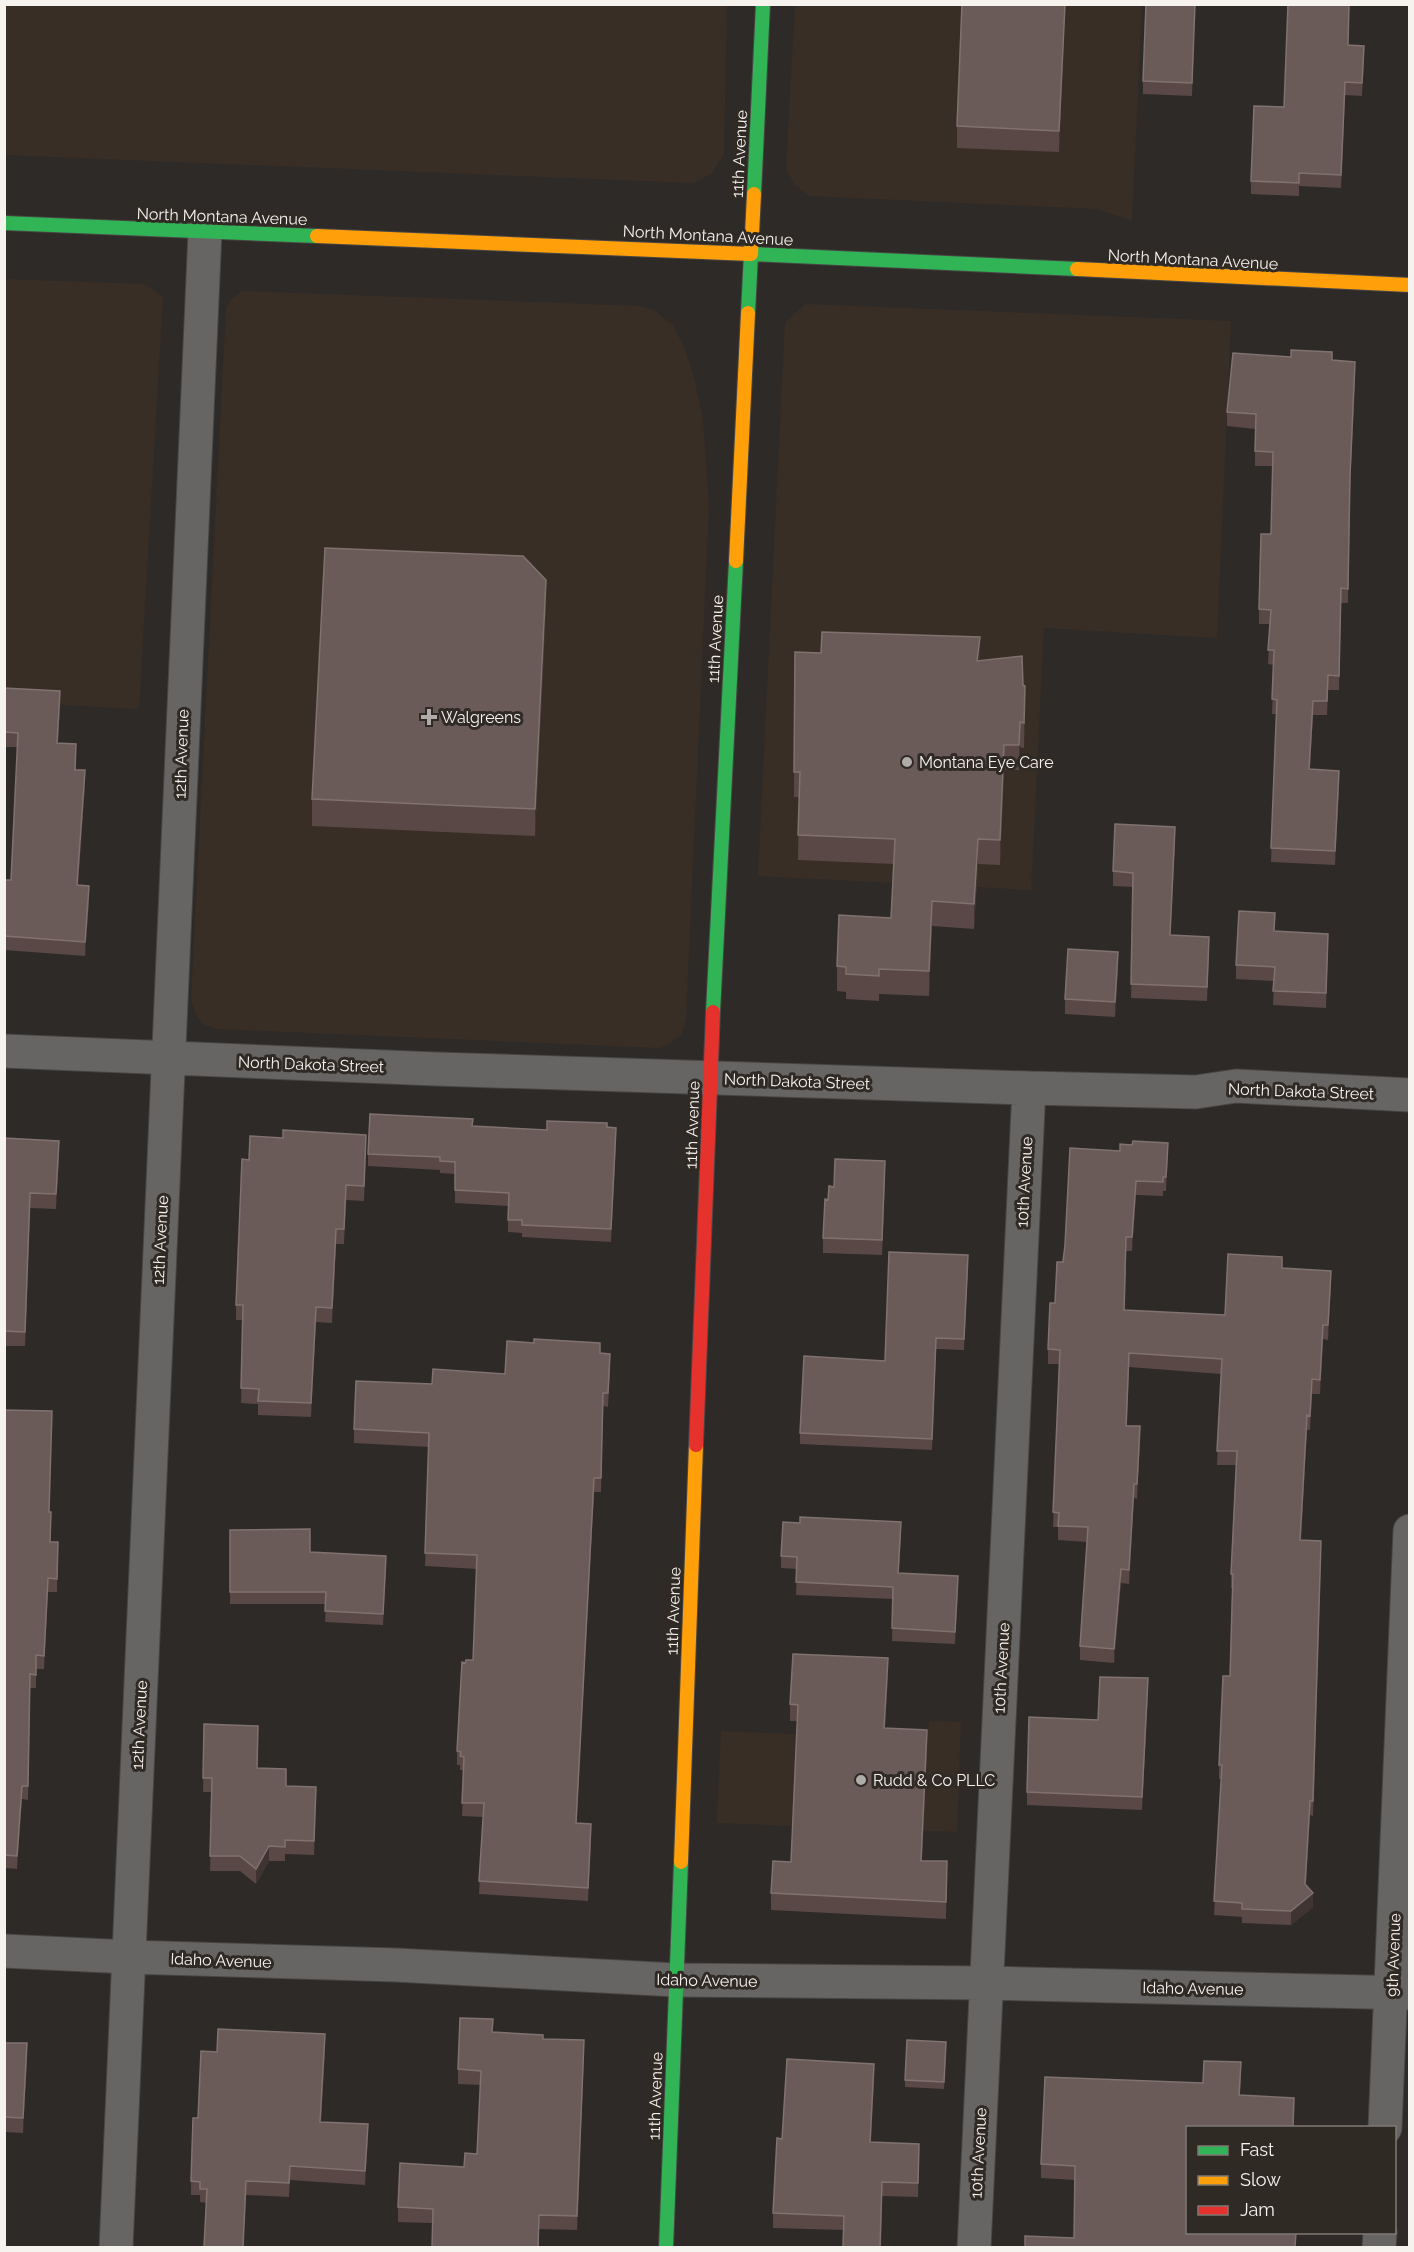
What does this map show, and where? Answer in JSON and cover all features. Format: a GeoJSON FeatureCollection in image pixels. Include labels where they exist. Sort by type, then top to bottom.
{"type":"FeatureCollection","features":[{"type":"Feature","properties":{"kind":"main road","name":"11th Avenue"},"geometry":{"type":"LineString","coordinates":[[666,2247],[710,1078],[763,4]]}},
{"type":"Feature","properties":{"kind":"main road","name":"North Montana Avenue"},"geometry":{"type":"LineString","coordinates":[[4,223],[751,254],[1410,285]]}},
{"type":"Feature","properties":{"kind":"street","name":"12th Avenue"},"geometry":{"type":"LineString","coordinates":[[116,2247],[205,232]]}},
{"type":"Feature","properties":{"kind":"street","name":"North Dakota Street"},"geometry":{"type":"LineString","coordinates":[[4,1051],[1029,1088],[1196,1092],[1236,1086],[1410,1095]]}},
{"type":"Feature","properties":{"kind":"street","name":"10th Avenue"},"geometry":{"type":"LineString","coordinates":[[974,2247],[1029,1088]]}},
{"type":"Feature","properties":{"kind":"street","name":"9th Avenue"},"geometry":{"type":"LineString","coordinates":[[1385,2126],[1401,1993],[1410,1531]]}},
{"type":"Feature","properties":{"kind":"street","name":"Idaho Avenue"},"geometry":{"type":"LineString","coordinates":[[4,1952],[129,1958],[396,1965],[675,1980],[986,1983],[1401,1993]]}},
{"type":"Feature","properties":{"kind":"shaded area"},"geometry":{"type":"Polygon","coordinates":[[[5,4],[727,5],[724,154],[711,174],[694,183],[5,155],[5,4]]]}},
{"type":"Feature","properties":{"kind":"shaded area"},"geometry":{"type":"Polygon","coordinates":[[[795,5],[1142,5],[1132,221],[1097,209],[810,196],[795,185],[786,169],[795,5]]]}},
{"type":"Feature","properties":{"kind":"shaded area"},"geometry":{"type":"Polygon","coordinates":[[[4,279],[144,284],[163,297],[139,709],[5,702],[4,279]]]}},
{"type":"Feature","properties":{"kind":"shaded area"},"geometry":{"type":"Polygon","coordinates":[[[242,291],[640,306],[654,310],[673,325],[684,347],[694,378],[703,419],[709,505],[686,1018],[682,1034],[672,1042],[660,1048],[218,1029],[205,1025],[196,1015],[191,999],[226,308],[230,301],[242,291]]]}},
{"type":"Feature","properties":{"kind":"shaded area"},"geometry":{"type":"Polygon","coordinates":[[[805,304],[1231,321],[1217,638],[1044,628],[1031,890],[758,876],[785,323],[805,304]]]}},
{"type":"Feature","properties":{"kind":"shaded area"},"geometry":{"type":"Polygon","coordinates":[[[929,1721],[961,1722],[957,1832],[717,1823],[721,1731],[927,1740],[929,1721]]]}},
{"type":"Feature","properties":{"kind":"building"},"geometry":{"type":"Polygon","coordinates":[[[962,4],[1065,4],[1059,131],[957,126],[962,4]]]}},
{"type":"Feature","properties":{"kind":"building"},"geometry":{"type":"Polygon","coordinates":[[[1146,4],[1195,4],[1192,83],[1143,81],[1146,4]]]}},
{"type":"Feature","properties":{"kind":"building"},"geometry":{"type":"Polygon","coordinates":[[[1288,4],[1349,4],[1348,45],[1364,46],[1362,83],[1345,82],[1341,175],[1299,173],[1299,183],[1251,181],[1254,106],[1284,107],[1288,4]]]}},
{"type":"Feature","properties":{"kind":"building"},"geometry":{"type":"Polygon","coordinates":[[[1291,350],[1332,352],[1332,360],[1355,362],[1348,589],[1341,588],[1339,676],[1328,675],[1327,701],[1313,701],[1309,769],[1339,771],[1335,851],[1271,848],[1277,700],[1272,699],[1274,650],[1268,650],[1271,610],[1259,609],[1261,534],[1271,534],[1273,452],[1255,451],[1256,414],[1227,412],[1233,353],[1291,357],[1291,350]]]}},
{"type":"Feature","properties":{"kind":"building","name":"Walgreens"},"geometry":{"type":"Polygon","coordinates":[[[325,548],[523,556],[546,580],[535,809],[312,799],[325,548]]]}},
{"type":"Feature","properties":{"kind":"building","name":"Montana Eye Care"},"geometry":{"type":"Polygon","coordinates":[[[822,632],[980,637],[977,661],[1022,656],[1023,685],[1025,686],[1024,723],[1020,722],[1019,745],[1004,745],[1000,840],[978,839],[974,904],[932,901],[929,971],[879,969],[879,976],[846,974],[846,967],[837,966],[839,915],[891,918],[895,839],[798,835],[800,772],[794,772],[795,652],[821,653],[822,632]]]}},
{"type":"Feature","properties":{"kind":"building"},"geometry":{"type":"Polygon","coordinates":[[[4,688],[60,691],[57,743],[76,744],[75,770],[85,770],[77,885],[89,886],[85,942],[4,936],[4,880],[11,880],[18,733],[4,732],[4,688]]]}},
{"type":"Feature","properties":{"kind":"building"},"geometry":{"type":"Polygon","coordinates":[[[1115,824],[1175,827],[1170,935],[1209,937],[1207,987],[1131,984],[1133,873],[1113,871],[1115,824]]]}},
{"type":"Feature","properties":{"kind":"building"},"geometry":{"type":"Polygon","coordinates":[[[1239,911],[1275,913],[1274,931],[1328,934],[1326,993],[1273,991],[1275,967],[1236,965],[1239,911]]]}},
{"type":"Feature","properties":{"kind":"building"},"geometry":{"type":"Polygon","coordinates":[[[1068,949],[1118,952],[1115,1002],[1065,999],[1068,949]]]}},
{"type":"Feature","properties":{"kind":"building"},"geometry":{"type":"Polygon","coordinates":[[[370,1114],[473,1119],[472,1126],[547,1130],[547,1121],[607,1123],[607,1127],[616,1128],[611,1229],[522,1225],[522,1220],[508,1220],[509,1193],[455,1190],[455,1162],[440,1161],[440,1157],[368,1154],[370,1114]]]}},
{"type":"Feature","properties":{"kind":"building"},"geometry":{"type":"Polygon","coordinates":[[[283,1130],[366,1135],[364,1186],[346,1185],[344,1229],[336,1229],[332,1308],[316,1307],[311,1403],[258,1401],[259,1389],[241,1388],[243,1305],[236,1305],[242,1159],[249,1160],[250,1136],[283,1138],[283,1130]]]}},
{"type":"Feature","properties":{"kind":"building"},"geometry":{"type":"Polygon","coordinates":[[[4,1138],[59,1141],[56,1194],[30,1193],[25,1332],[4,1331],[4,1138]]]}},
{"type":"Feature","properties":{"kind":"building"},"geometry":{"type":"Polygon","coordinates":[[[1133,1141],[1168,1143],[1166,1177],[1163,1177],[1163,1182],[1136,1181],[1132,1237],[1126,1237],[1124,1310],[1225,1315],[1228,1254],[1282,1257],[1282,1268],[1331,1271],[1328,1325],[1323,1325],[1320,1380],[1312,1379],[1310,1416],[1307,1415],[1300,1540],[1321,1541],[1313,1801],[1310,1801],[1305,1884],[1313,1893],[1291,1911],[1242,1909],[1242,1903],[1214,1901],[1222,1765],[1219,1765],[1223,1676],[1230,1676],[1233,1574],[1231,1574],[1237,1451],[1217,1451],[1222,1359],[1129,1353],[1126,1426],[1140,1426],[1129,1570],[1121,1569],[1114,1649],[1080,1646],[1088,1527],[1058,1526],[1059,1513],[1053,1512],[1060,1350],[1048,1349],[1050,1303],[1055,1303],[1057,1262],[1063,1262],[1070,1148],[1120,1151],[1120,1144],[1132,1145],[1133,1141]]]}},
{"type":"Feature","properties":{"kind":"building"},"geometry":{"type":"Polygon","coordinates":[[[835,1159],[885,1161],[882,1240],[823,1238],[825,1199],[828,1200],[829,1186],[834,1187],[835,1159]]]}},
{"type":"Feature","properties":{"kind":"building"},"geometry":{"type":"Polygon","coordinates":[[[889,1252],[968,1255],[964,1339],[936,1338],[932,1439],[800,1433],[804,1356],[885,1361],[889,1252]]]}},
{"type":"Feature","properties":{"kind":"building"},"geometry":{"type":"Polygon","coordinates":[[[534,1339],[600,1343],[600,1353],[610,1354],[608,1393],[603,1393],[601,1478],[594,1478],[576,1823],[591,1824],[588,1888],[479,1881],[484,1803],[462,1803],[464,1757],[460,1756],[461,1752],[457,1751],[462,1662],[473,1660],[477,1555],[425,1553],[429,1433],[354,1429],[356,1381],[432,1384],[433,1369],[505,1374],[507,1341],[534,1343],[534,1339]]]}},
{"type":"Feature","properties":{"kind":"building"},"geometry":{"type":"Polygon","coordinates":[[[4,1410],[52,1411],[50,1542],[58,1542],[57,1579],[48,1578],[44,1656],[36,1655],[36,1675],[30,1674],[28,1786],[22,1786],[17,1856],[4,1855],[4,1410]]]}},
{"type":"Feature","properties":{"kind":"building"},"geometry":{"type":"Polygon","coordinates":[[[800,1517],[901,1522],[898,1573],[958,1576],[955,1632],[892,1628],[893,1587],[796,1582],[797,1557],[781,1556],[783,1522],[800,1523],[800,1517]]]}},
{"type":"Feature","properties":{"kind":"building"},"geometry":{"type":"Polygon","coordinates":[[[310,1529],[310,1552],[386,1556],[383,1614],[325,1611],[326,1592],[230,1592],[230,1530],[310,1529]]]}},
{"type":"Feature","properties":{"kind":"building"},"geometry":{"type":"Polygon","coordinates":[[[793,1654],[888,1658],[884,1728],[927,1730],[921,1861],[947,1861],[946,1902],[771,1893],[773,1861],[791,1862],[798,1705],[790,1704],[793,1654]]]}},
{"type":"Feature","properties":{"kind":"building"},"geometry":{"type":"Polygon","coordinates":[[[1100,1677],[1148,1678],[1142,1797],[1027,1792],[1029,1717],[1098,1720],[1100,1677]]]}},
{"type":"Feature","properties":{"kind":"building"},"geometry":{"type":"Polygon","coordinates":[[[204,1724],[258,1726],[257,1768],[286,1769],[286,1786],[316,1787],[314,1841],[285,1840],[285,1847],[269,1846],[256,1869],[240,1856],[210,1856],[212,1778],[203,1778],[204,1724]]]}},
{"type":"Feature","properties":{"kind":"building"},"geometry":{"type":"Polygon","coordinates":[[[460,2018],[493,2019],[492,2032],[543,2035],[543,2039],[584,2040],[577,2216],[539,2215],[538,2247],[432,2247],[433,2209],[398,2207],[400,2163],[464,2167],[465,2153],[477,2154],[481,2071],[458,2069],[460,2018]]]}},
{"type":"Feature","properties":{"kind":"building"},"geometry":{"type":"Polygon","coordinates":[[[218,2029],[325,2034],[320,2122],[368,2124],[365,2171],[290,2166],[289,2183],[246,2181],[243,2247],[204,2247],[207,2189],[200,2189],[200,2182],[191,2181],[193,2118],[198,2118],[201,2051],[217,2052],[218,2029]]]}},
{"type":"Feature","properties":{"kind":"building"},"geometry":{"type":"Polygon","coordinates":[[[907,2040],[946,2042],[944,2082],[905,2080],[907,2040]]]}},
{"type":"Feature","properties":{"kind":"building"},"geometry":{"type":"Polygon","coordinates":[[[4,2043],[27,2043],[23,2118],[4,2117],[4,2043]]]}},
{"type":"Feature","properties":{"kind":"building"},"geometry":{"type":"Polygon","coordinates":[[[787,2059],[874,2064],[870,2142],[919,2144],[918,2183],[882,2182],[880,2247],[843,2247],[844,2216],[773,2213],[777,2138],[782,2139],[787,2059]]]}},
{"type":"Feature","properties":{"kind":"building"},"geometry":{"type":"Polygon","coordinates":[[[1204,2061],[1241,2062],[1239,2095],[1294,2098],[1293,2126],[1186,2126],[1186,2234],[1296,2234],[1295,2247],[1025,2247],[1025,2236],[1074,2238],[1075,2166],[1041,2164],[1045,2077],[1203,2083],[1204,2061]]]}},
{"type":"Feature","properties":{"kind":"traffic: fast"},"geometry":{"type":"LineString","coordinates":[[754,194],[763,4]]}},
{"type":"Feature","properties":{"kind":"traffic: fast"},"geometry":{"type":"LineString","coordinates":[[4,223],[317,236]]}},
{"type":"Feature","properties":{"kind":"traffic: fast"},"geometry":{"type":"LineString","coordinates":[[748,313],[751,254],[1077,269]]}},
{"type":"Feature","properties":{"kind":"traffic: fast"},"geometry":{"type":"LineString","coordinates":[[713,1012],[736,561]]}},
{"type":"Feature","properties":{"kind":"traffic: fast"},"geometry":{"type":"LineString","coordinates":[[666,2248],[681,1862]]}},
{"type":"Feature","properties":{"kind":"traffic: slow"},"geometry":{"type":"LineString","coordinates":[[317,236],[751,254],[754,194]]}},
{"type":"Feature","properties":{"kind":"traffic: slow"},"geometry":{"type":"LineString","coordinates":[[1077,269],[1410,285]]}},
{"type":"Feature","properties":{"kind":"traffic: slow"},"geometry":{"type":"LineString","coordinates":[[736,561],[748,313]]}},
{"type":"Feature","properties":{"kind":"traffic: slow"},"geometry":{"type":"LineString","coordinates":[[681,1862],[696,1445]]}},
{"type":"Feature","properties":{"kind":"traffic: jam"},"geometry":{"type":"LineString","coordinates":[[696,1445],[713,1012]]}},
{"type":"Feature","properties":{"kind":"place","name":"Walgreens"},"geometry":{"type":"Point","coordinates":[429,717]}},
{"type":"Feature","properties":{"kind":"place","name":"Montana Eye Care"},"geometry":{"type":"Point","coordinates":[907,762]}},
{"type":"Feature","properties":{"kind":"place","name":"Rudd & Co PLLC"},"geometry":{"type":"Point","coordinates":[861,1780]}}]}
